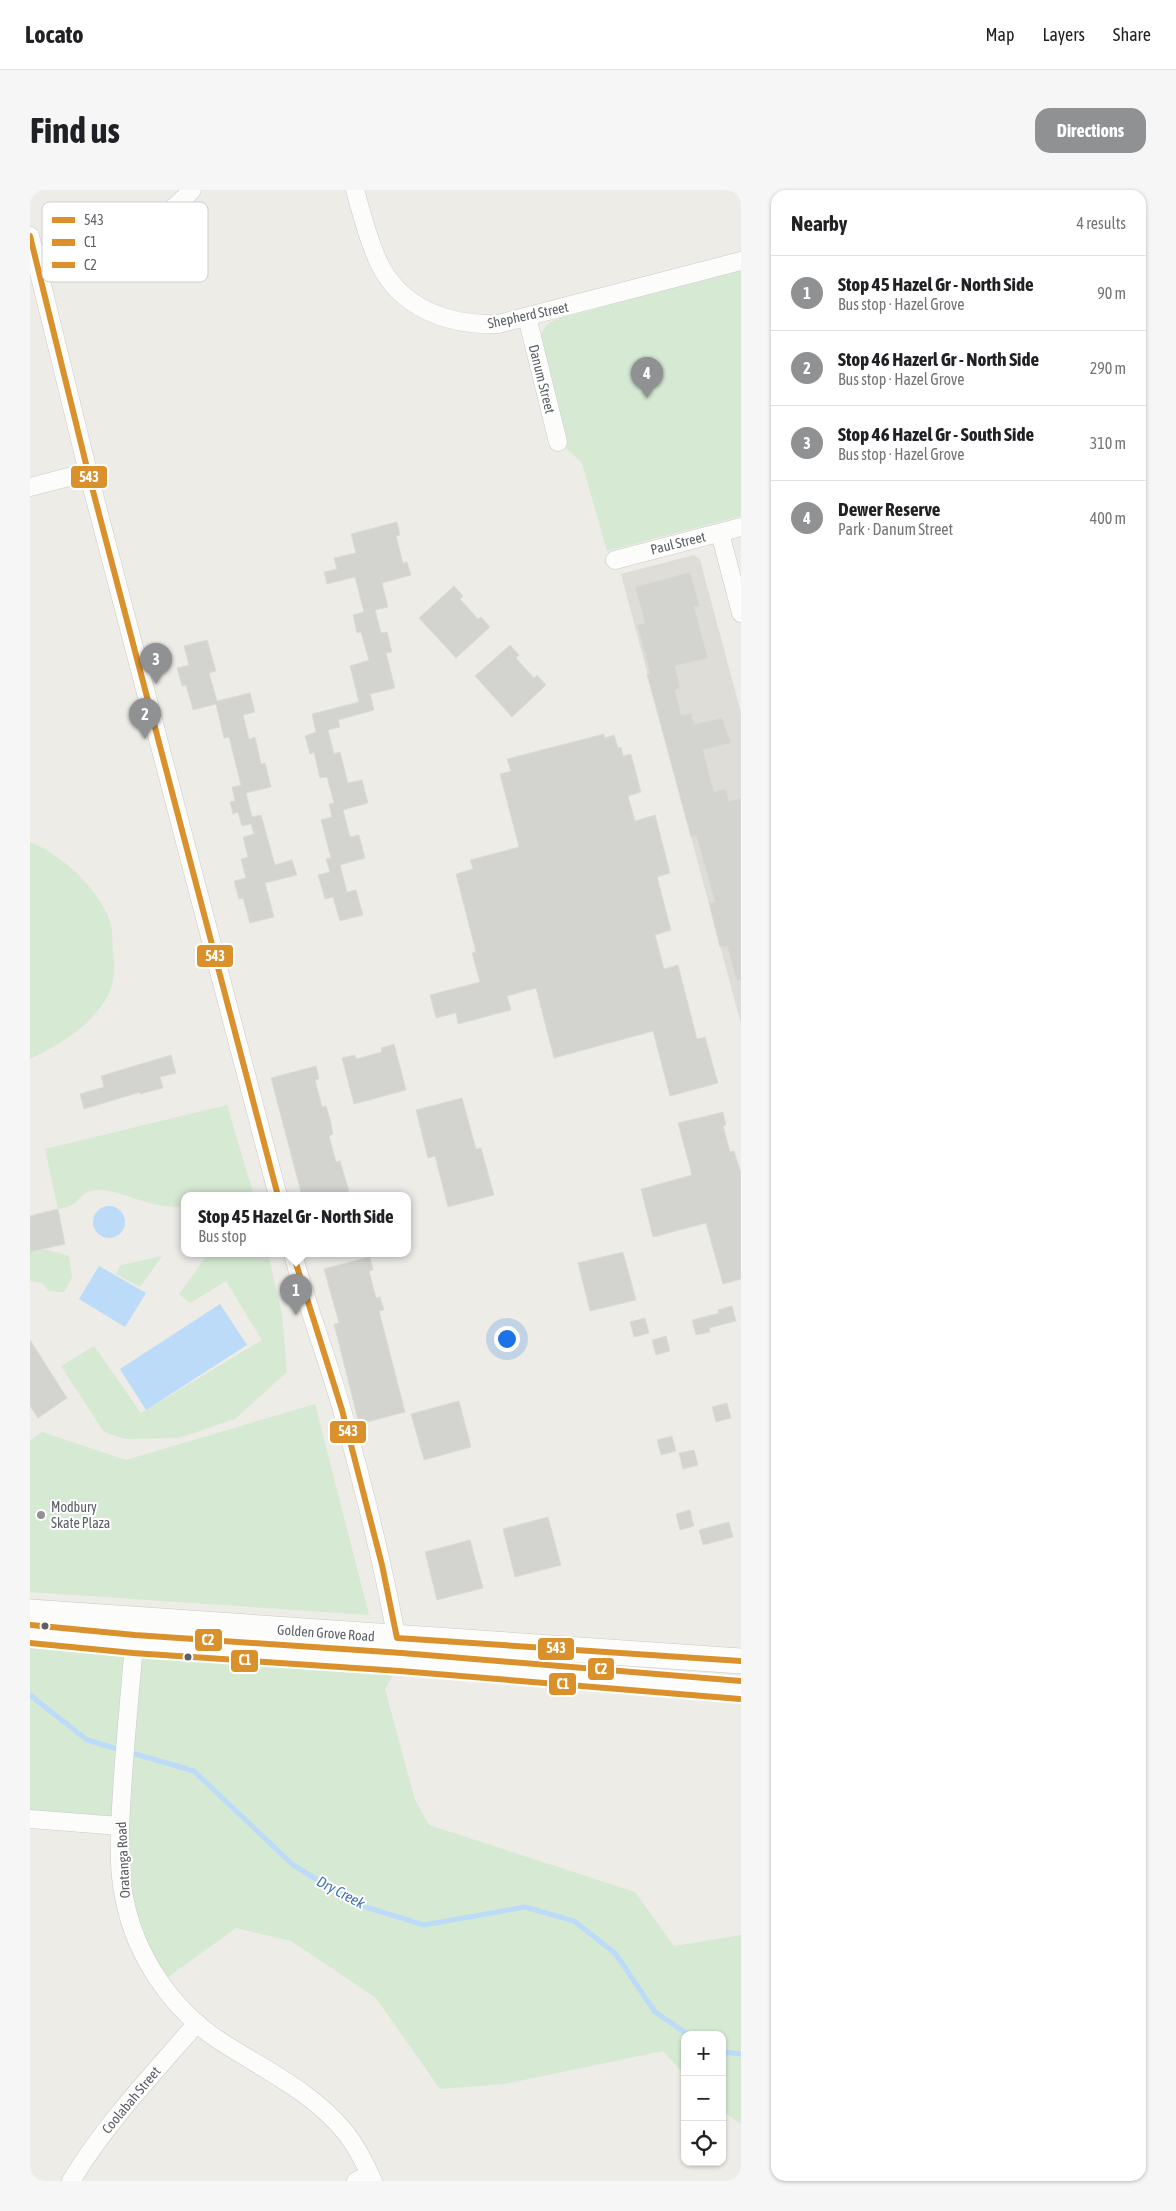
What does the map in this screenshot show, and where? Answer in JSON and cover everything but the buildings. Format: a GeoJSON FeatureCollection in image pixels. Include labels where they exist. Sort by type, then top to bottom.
{"type":"FeatureCollection","features":[{"type":"Feature","properties":{"kind":"main road","name":"Golden Grove Road"},"geometry":{"type":"LineString","coordinates":[[30,1612],[137,1620],[741,1690]]}},
{"type":"Feature","properties":{"kind":"main road"},"geometry":{"type":"LineString","coordinates":[[134,1644],[137,1620]]}},
{"type":"Feature","properties":{"kind":"main road","name":"Golden Grove Road"},"geometry":{"type":"LineString","coordinates":[[30,1634],[134,1644],[741,1661]]}},
{"type":"Feature","properties":{"kind":"street"},"geometry":{"type":"LineString","coordinates":[[180,202],[192,190]]}},
{"type":"Feature","properties":{"kind":"street","name":"Shepherd Street"},"geometry":{"type":"LineString","coordinates":[[355,190],[369,240],[380,265],[394,285],[413,303],[436,316],[459,322],[478,325],[498,324],[741,261]]}},
{"type":"Feature","properties":{"kind":"street"},"geometry":{"type":"LineString","coordinates":[[30,236],[88,472],[277,1192]]}},
{"type":"Feature","properties":{"kind":"street"},"geometry":{"type":"LineString","coordinates":[[38,270],[42,269]]}},
{"type":"Feature","properties":{"kind":"street","name":"Danum Street"},"geometry":{"type":"LineString","coordinates":[[526,317],[558,442]]}},
{"type":"Feature","properties":{"kind":"street"},"geometry":{"type":"LineString","coordinates":[[30,486],[88,472]]}},
{"type":"Feature","properties":{"kind":"street","name":"Paul Street"},"geometry":{"type":"LineString","coordinates":[[615,560],[741,527]]}},
{"type":"Feature","properties":{"kind":"street"},"geometry":{"type":"LineString","coordinates":[[720,532],[741,613]]}},
{"type":"Feature","properties":{"kind":"street"},"geometry":{"type":"LineString","coordinates":[[294,1257],[342,1410],[380,1556],[399,1650]]}},
{"type":"Feature","properties":{"kind":"street","name":"Oratanga Road"},"geometry":{"type":"LineString","coordinates":[[134,1644],[120,1826],[124,1896],[130,1923],[145,1957],[160,1982],[183,2010],[197,2024],[220,2041],[298,2090],[322,2108],[344,2132],[361,2155],[367,2179]]}},
{"type":"Feature","properties":{"kind":"street"},"geometry":{"type":"LineString","coordinates":[[30,1819],[120,1826]]}},
{"type":"Feature","properties":{"kind":"street","name":"Coolabah Street"},"geometry":{"type":"LineString","coordinates":[[71,2181],[89,2151],[115,2117],[197,2024]]}},
{"type":"Feature","properties":{"kind":"shaded area"},"geometry":{"type":"Polygon","coordinates":[[[694,555],[700,560],[741,713],[741,1024],[621,574],[694,555]]]}},
{"type":"Feature","properties":{"kind":"green space"},"geometry":{"type":"Polygon","coordinates":[[[741,270],[741,516],[607,551],[582,463],[564,446],[540,341],[543,330],[550,322],[558,319],[741,270]]]}},
{"type":"Feature","properties":{"kind":"green space"},"geometry":{"type":"Polygon","coordinates":[[[30,842],[55,855],[78,874],[97,896],[111,925],[114,970],[113,982],[109,993],[91,1018],[62,1041],[30,1059],[30,842]]]}},
{"type":"Feature","properties":{"kind":"green space"},"geometry":{"type":"Polygon","coordinates":[[[227,1105],[253,1192],[181,1192],[181,1206],[172,1207],[101,1190],[88,1192],[71,1205],[58,1209],[45,1149],[227,1105]]]}},
{"type":"Feature","properties":{"kind":"green space"},"geometry":{"type":"Polygon","coordinates":[[[44,1249],[69,1256],[72,1278],[64,1292],[49,1291],[42,1283],[30,1281],[30,1252],[44,1249]]]}},
{"type":"Feature","properties":{"kind":"green space"},"geometry":{"type":"Polygon","coordinates":[[[162,1256],[140,1287],[116,1274],[121,1265],[162,1256]]]}},
{"type":"Feature","properties":{"kind":"green space"},"geometry":{"type":"Polygon","coordinates":[[[206,1257],[269,1257],[282,1315],[287,1372],[235,1419],[179,1438],[125,1439],[104,1432],[61,1366],[94,1346],[141,1413],[262,1340],[226,1281],[190,1303],[179,1294],[206,1257]]]}},
{"type":"Feature","properties":{"kind":"green space"},"geometry":{"type":"Polygon","coordinates":[[[315,1404],[369,1615],[30,1592],[30,1441],[42,1432],[126,1460],[315,1404]]]}},
{"type":"Feature","properties":{"kind":"green space"},"geometry":{"type":"Polygon","coordinates":[[[30,1634],[401,1662],[385,1689],[415,1800],[429,1825],[635,1892],[674,1946],[741,1935],[741,2124],[726,2114],[726,2031],[681,2031],[681,2071],[663,2051],[504,2084],[440,2089],[376,1998],[291,1941],[236,1928],[160,1983],[130,1923],[120,1826],[30,1819],[30,1634]]]}},
{"type":"Feature","properties":{"kind":"water"},"geometry":{"type":"Polygon","coordinates":[[[109,1206],[120,1211],[125,1222],[120,1233],[109,1238],[98,1233],[93,1222],[98,1211],[109,1206]]]}},
{"type":"Feature","properties":{"kind":"water"},"geometry":{"type":"Polygon","coordinates":[[[99,1266],[146,1293],[125,1327],[79,1299],[99,1266]]]}},
{"type":"Feature","properties":{"kind":"water"},"geometry":{"type":"Polygon","coordinates":[[[220,1304],[247,1345],[146,1410],[120,1369],[220,1304]]]}},
{"type":"Feature","properties":{"kind":"waterway","name":"Dry Creek"},"geometry":{"type":"LineString","coordinates":[[30,1695],[87,1740],[194,1771],[293,1865],[359,1905],[424,1925],[525,1907],[574,1921],[615,1953],[655,2012],[683,2031]]}},
{"type":"Feature","properties":{"kind":"waterway","name":"Dry Creek"},"geometry":{"type":"LineString","coordinates":[[726,2052],[741,2054]]}},
{"type":"Feature","properties":{"kind":"transit line","name":"543"},"geometry":{"type":"LineString","coordinates":[[30,236],[88,472],[277,1192]]}},
{"type":"Feature","properties":{"kind":"transit line","name":"543"},"geometry":{"type":"LineString","coordinates":[[294,1257],[342,1410],[382,1565],[397,1638],[741,1661]]}},
{"type":"Feature","properties":{"kind":"transit line","name":"C2"},"geometry":{"type":"LineString","coordinates":[[31,1625],[135,1635],[402,1653],[741,1681]]}},
{"type":"Feature","properties":{"kind":"transit line","name":"C1"},"geometry":{"type":"LineString","coordinates":[[30,1643],[133,1653],[400,1671],[740,1699]]}},
{"type":"Feature","properties":{"kind":"place","name":"Dewer Reserve"},"geometry":{"type":"Point","coordinates":[647,398]}},
{"type":"Feature","properties":{"kind":"place","name":"Stop 46 Hazel Gr - South Side"},"geometry":{"type":"Point","coordinates":[156,684]}},
{"type":"Feature","properties":{"kind":"place","name":"Stop 46 Hazerl Gr - North Side"},"geometry":{"type":"Point","coordinates":[145,739]}},
{"type":"Feature","properties":{"kind":"place","name":"Stop 45 Hazel Gr - North Side"},"geometry":{"type":"Point","coordinates":[296,1315]}},
{"type":"Feature","properties":{"kind":"place","name":"Modbury Skate Plaza"},"geometry":{"type":"Point","coordinates":[41,1515]}}]}
